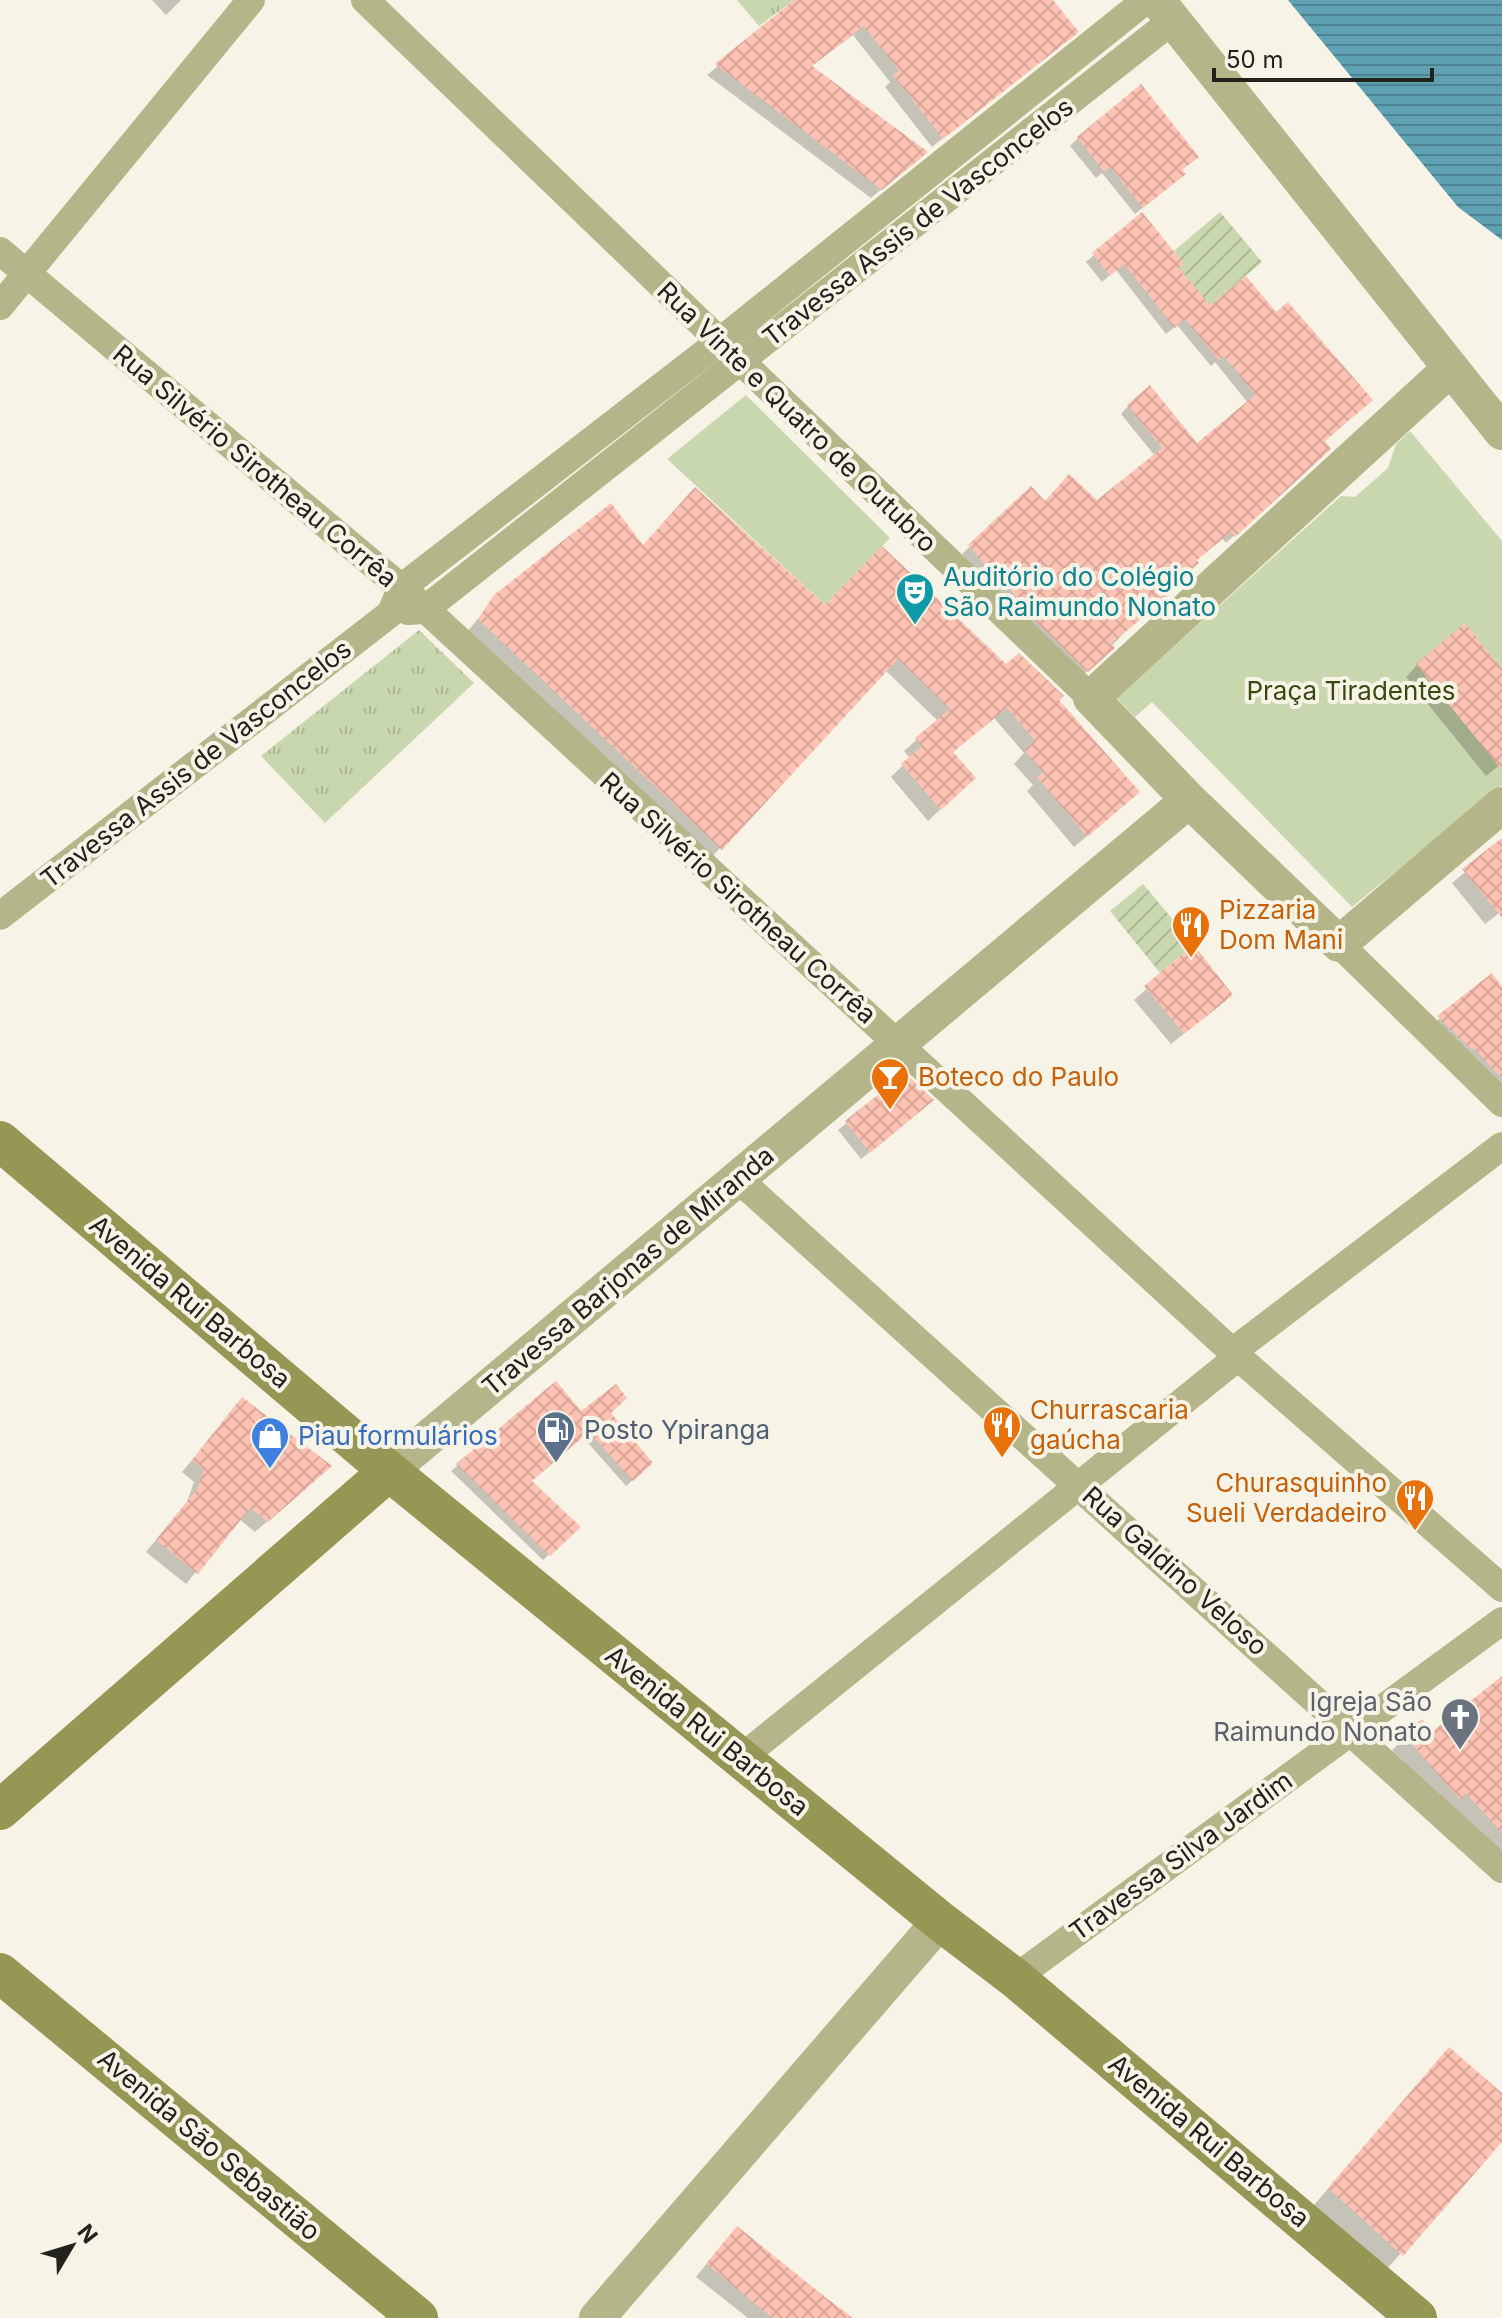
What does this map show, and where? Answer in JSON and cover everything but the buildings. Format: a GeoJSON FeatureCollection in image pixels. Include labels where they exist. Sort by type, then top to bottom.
{"type":"FeatureCollection","features":[{"type":"Feature","properties":{"kind":"main road","name":"Avenida Rui Barbosa"},"geometry":{"type":"LineString","coordinates":[[0,1141],[389,1471],[940,1921],[1015,1978],[1417,2318]]}},
{"type":"Feature","properties":{"kind":"main road","name":"Travessa Barjonas de Miranda"},"geometry":{"type":"LineString","coordinates":[[0,1810],[389,1471]]}},
{"type":"Feature","properties":{"kind":"main road","name":"Avenida São Sebastião"},"geometry":{"type":"LineString","coordinates":[[0,1973],[418,2318]]}},
{"type":"Feature","properties":{"kind":"street"},"geometry":{"type":"LineString","coordinates":[[0,306],[173,91],[251,0]]}},
{"type":"Feature","properties":{"kind":"street","name":"Rua Vinte e Quatro de Outubro"},"geometry":{"type":"LineString","coordinates":[[365,0],[739,363],[1091,698],[1189,800],[1502,1103]]}},
{"type":"Feature","properties":{"kind":"street"},"geometry":{"type":"LineString","coordinates":[[1159,7],[1502,432]]}},
{"type":"Feature","properties":{"kind":"street","name":"Travessa Assis de Vasconcelos"},"geometry":{"type":"LineString","coordinates":[[0,916],[719,342],[1159,7]]}},
{"type":"Feature","properties":{"kind":"street","name":"Travessa Assis de Vasconcelos"},"geometry":{"type":"LineString","coordinates":[[424,610],[739,363],[1159,7]]}},
{"type":"Feature","properties":{"kind":"street","name":"Rua Silvério Sirotheau Corrêa"},"geometry":{"type":"LineString","coordinates":[[0,251],[396,601]]}},
{"type":"Feature","properties":{"kind":"street"},"geometry":{"type":"LineString","coordinates":[[1091,698],[1451,368]]}},
{"type":"Feature","properties":{"kind":"street"},"geometry":{"type":"LineString","coordinates":[[396,601],[424,610]]}},
{"type":"Feature","properties":{"kind":"street","name":"Rua Silvério Sirotheau Corrêa"},"geometry":{"type":"LineString","coordinates":[[424,610],[1238,1357],[1502,1588]]}},
{"type":"Feature","properties":{"kind":"street","name":"Travessa Barjonas de Miranda"},"geometry":{"type":"LineString","coordinates":[[389,1471],[1189,800]]}},
{"type":"Feature","properties":{"kind":"street"},"geometry":{"type":"LineString","coordinates":[[1339,944],[1502,805]]}},
{"type":"Feature","properties":{"kind":"street"},"geometry":{"type":"LineString","coordinates":[[741,1758],[1238,1357],[1236,1349],[1502,1146]]}},
{"type":"Feature","properties":{"kind":"street","name":"Rua Galdino Veloso"},"geometry":{"type":"LineString","coordinates":[[738,1179],[1502,1869]]}},
{"type":"Feature","properties":{"kind":"street","name":"Travessa Silva Jardim"},"geometry":{"type":"LineString","coordinates":[[1015,1978],[1502,1621]]}},
{"type":"Feature","properties":{"kind":"street"},"geometry":{"type":"LineString","coordinates":[[597,2318],[940,1921]]}},
{"type":"Feature","properties":{"kind":"green space"},"geometry":{"type":"Polygon","coordinates":[[[737,0],[794,0],[759,26],[737,0]]]}},
{"type":"Feature","properties":{"kind":"green space"},"geometry":{"type":"Polygon","coordinates":[[[1220,212],[1262,262],[1209,306],[1179,268],[1183,263],[1174,251],[1220,212]]]}},
{"type":"Feature","properties":{"kind":"green space"},"geometry":{"type":"Polygon","coordinates":[[[746,395],[890,538],[825,605],[667,459],[746,395]]]}},
{"type":"Feature","properties":{"kind":"green space","name":"Praça Tiradentes"},"geometry":{"type":"Polygon","coordinates":[[[1410,431],[1502,541],[1502,785],[1352,907],[1152,702],[1135,717],[1117,698],[1341,496],[1355,497],[1388,468],[1396,444],[1410,431]]]}},
{"type":"Feature","properties":{"kind":"green space"},"geometry":{"type":"Polygon","coordinates":[[[419,630],[474,683],[325,823],[261,756],[419,630]]]}},
{"type":"Feature","properties":{"kind":"green space"},"geometry":{"type":"Polygon","coordinates":[[[1143,884],[1194,945],[1160,973],[1110,911],[1143,884]]]}},
{"type":"Feature","properties":{"kind":"water"},"geometry":{"type":"Polygon","coordinates":[[[1288,0],[1502,0],[1502,240],[1458,207],[1288,0]]]}},
{"type":"Feature","properties":{"kind":"place","name":"Auditório do Colégio São Raimundo Nonato"},"geometry":{"type":"Point","coordinates":[915,626]}},
{"type":"Feature","properties":{"kind":"place","name":"Pizzaria Dom Mani"},"geometry":{"type":"Point","coordinates":[1191,959]}},
{"type":"Feature","properties":{"kind":"place","name":"Boteco do Paulo"},"geometry":{"type":"Point","coordinates":[890,1111]}},
{"type":"Feature","properties":{"kind":"place","name":"Churrascaria gaúcha"},"geometry":{"type":"Point","coordinates":[1002,1459]}},
{"type":"Feature","properties":{"kind":"place","name":"Posto Ypiranga"},"geometry":{"type":"Point","coordinates":[556,1464]}},
{"type":"Feature","properties":{"kind":"place","name":"Piau formulários"},"geometry":{"type":"Point","coordinates":[270,1470]}},
{"type":"Feature","properties":{"kind":"place","name":"Churasquinho Sueli Verdadeiro"},"geometry":{"type":"Point","coordinates":[1415,1532]}},
{"type":"Feature","properties":{"kind":"place","name":"Igreja São Raimundo Nonato"},"geometry":{"type":"Point","coordinates":[1460,1751]}}]}
